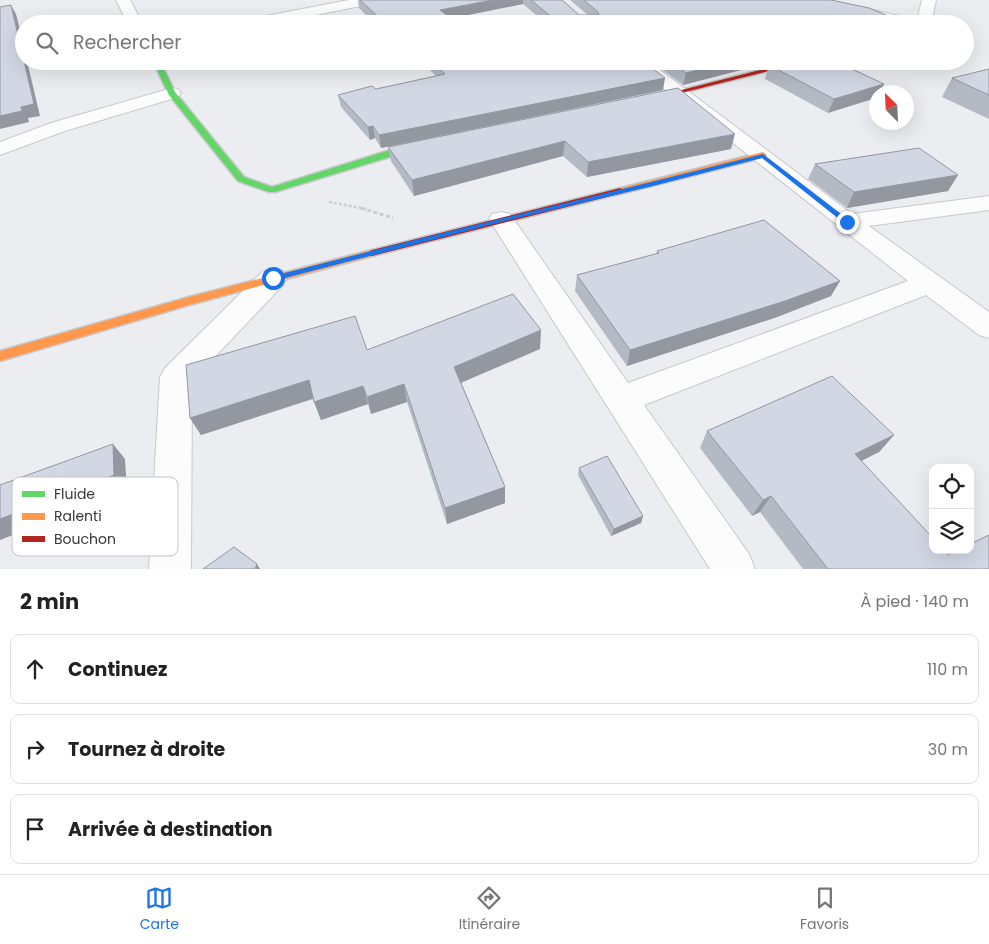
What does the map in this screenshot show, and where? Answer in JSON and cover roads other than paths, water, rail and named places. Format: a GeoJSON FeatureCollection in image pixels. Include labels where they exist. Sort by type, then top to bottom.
{"type":"FeatureCollection","features":[{"type":"Feature","properties":{"kind":"street"},"geometry":{"type":"LineString","coordinates":[[123,0],[131,15]]}},
{"type":"Feature","properties":{"kind":"street"},"geometry":{"type":"LineString","coordinates":[[292,15],[371,0]]}},
{"type":"Feature","properties":{"kind":"street"},"geometry":{"type":"LineString","coordinates":[[809,0],[876,15]]}},
{"type":"Feature","properties":{"kind":"street"},"geometry":{"type":"LineString","coordinates":[[926,15],[930,0]]}},
{"type":"Feature","properties":{"kind":"street"},"geometry":{"type":"LineString","coordinates":[[161,70],[172,92],[241,179],[272,190],[393,152],[436,142]]}},
{"type":"Feature","properties":{"kind":"street"},"geometry":{"type":"LineString","coordinates":[[649,70],[847,222],[989,327]]}},
{"type":"Feature","properties":{"kind":"street"},"geometry":{"type":"LineString","coordinates":[[639,102],[770,70]]}},
{"type":"Feature","properties":{"kind":"street"},"geometry":{"type":"LineString","coordinates":[[0,149],[58,127],[172,92]]}},
{"type":"Feature","properties":{"kind":"street"},"geometry":{"type":"LineString","coordinates":[[0,356],[104,324],[273,278],[443,234],[763,156]]}},
{"type":"Feature","properties":{"kind":"street"},"geometry":{"type":"LineString","coordinates":[[847,222],[989,203]]}},
{"type":"Feature","properties":{"kind":"street"},"geometry":{"type":"LineString","coordinates":[[500,220],[734,569]]}},
{"type":"Feature","properties":{"kind":"street"},"geometry":{"type":"LineString","coordinates":[[173,477],[176,377],[273,278]]}},
{"type":"Feature","properties":{"kind":"street"},"geometry":{"type":"LineString","coordinates":[[620,400],[930,283]]}},
{"type":"Feature","properties":{"kind":"street"},"geometry":{"type":"LineString","coordinates":[[170,556],[170,569]]}}]}
